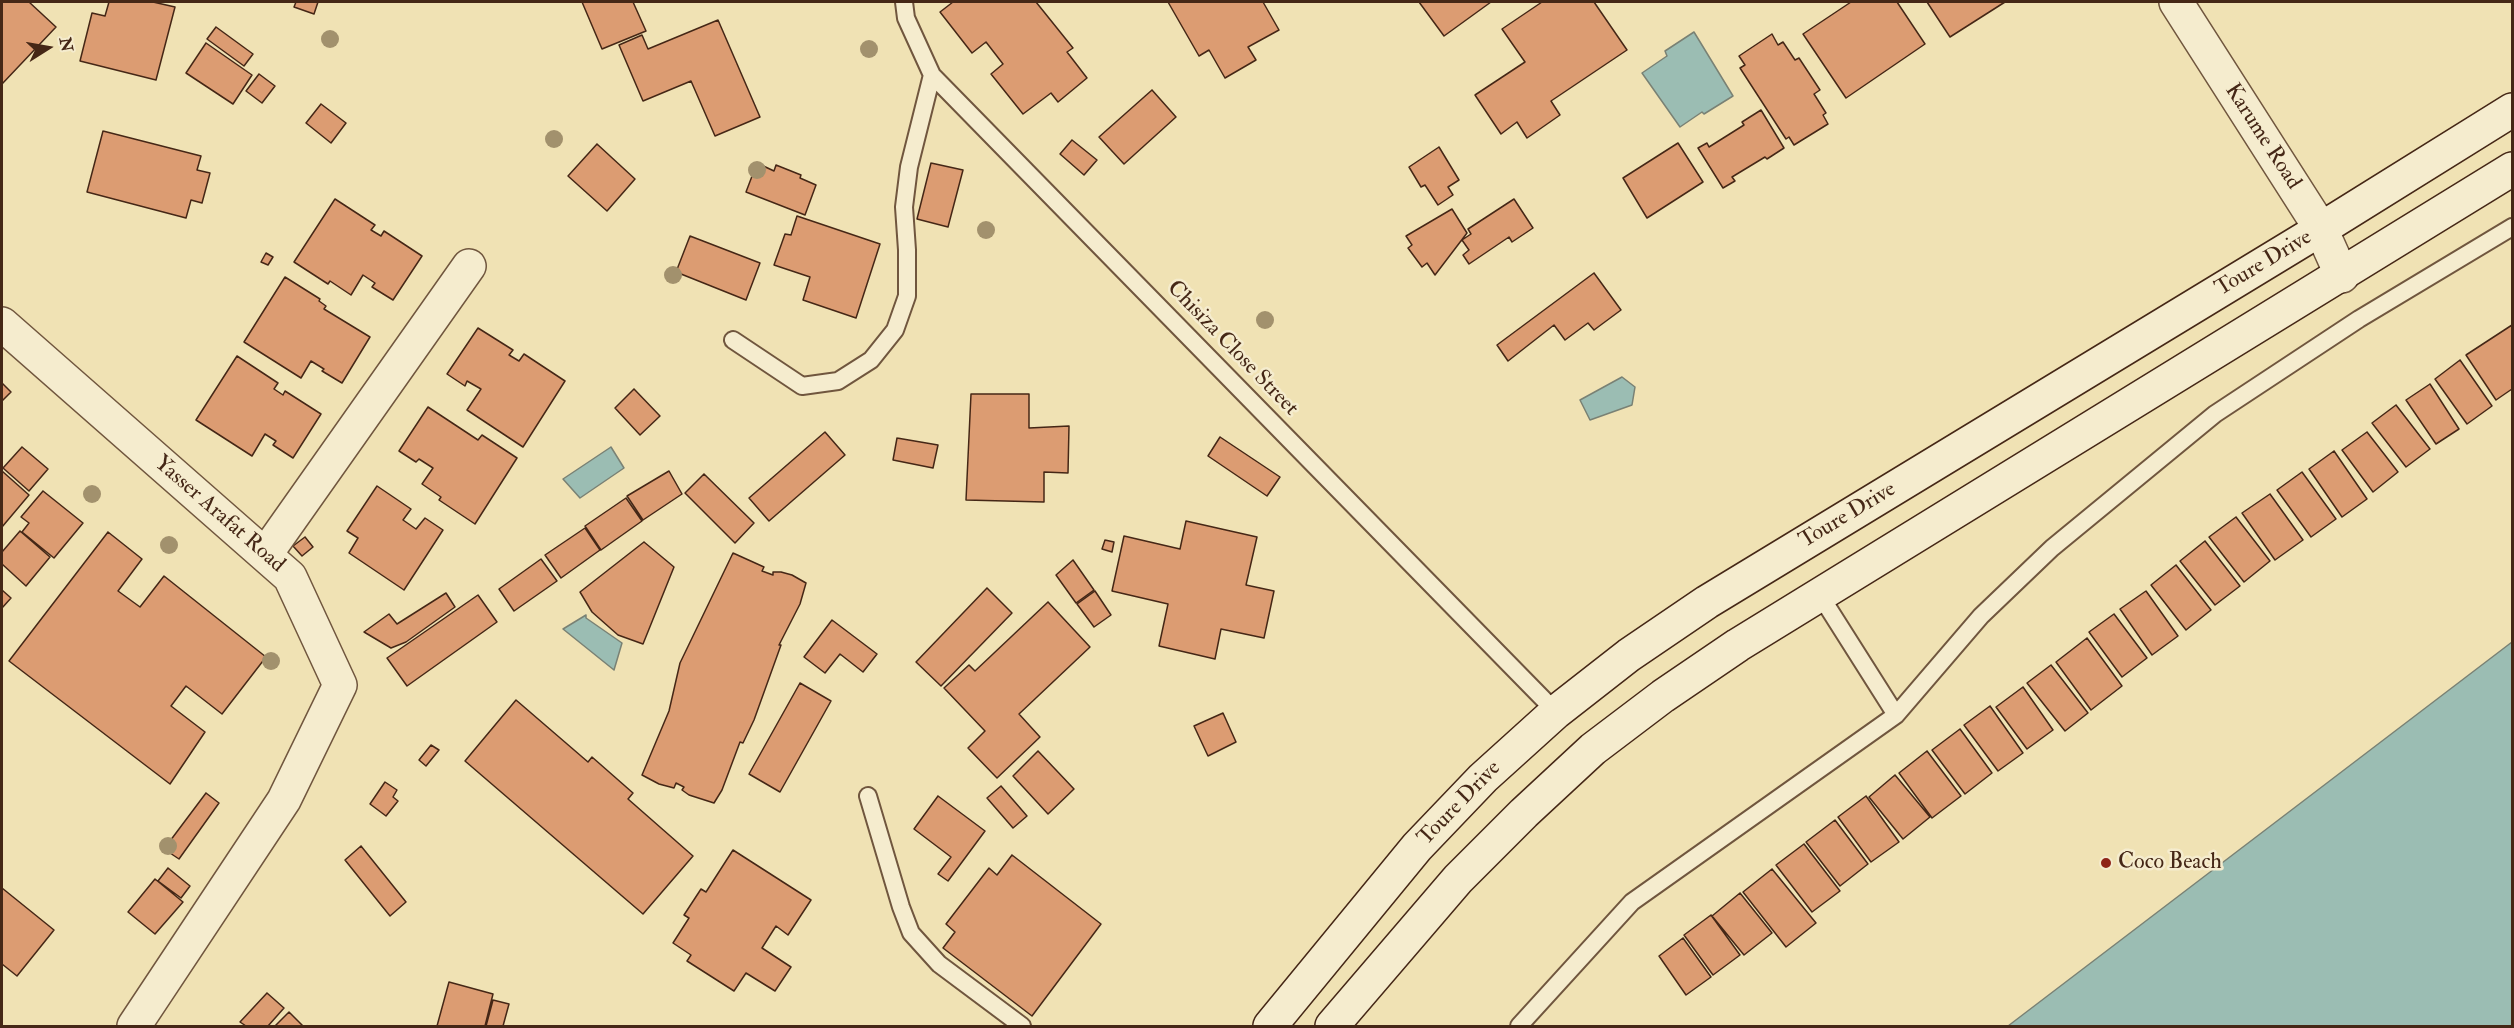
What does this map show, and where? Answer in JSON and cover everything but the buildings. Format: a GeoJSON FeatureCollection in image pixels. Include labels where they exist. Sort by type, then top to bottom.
{"type":"FeatureCollection","features":[{"type":"Feature","properties":{"kind":"main road","name":"Karume Road"},"geometry":{"type":"LineString","coordinates":[[2176,2],[2321,230],[2342,276]]}},
{"type":"Feature","properties":{"kind":"main road","name":"Toure Drive"},"geometry":{"type":"LineString","coordinates":[[1270,1026],[1417,847],[1483,778],[1556,712],[1629,655],[1707,602],[2321,230],[2512,110]]}},
{"type":"Feature","properties":{"kind":"main road"},"geometry":{"type":"LineString","coordinates":[[1332,1026],[1458,879],[1524,813],[1593,749],[1663,696],[1728,651],[2342,276],[2512,169]]}},
{"type":"Feature","properties":{"kind":"main road"},"geometry":{"type":"LineString","coordinates":[[265,555],[469,266]]}},
{"type":"Feature","properties":{"kind":"main road","name":"Yasser Arafat Road"},"geometry":{"type":"LineString","coordinates":[[2,324],[290,577],[340,685],[284,800],[134,1026]]}},
{"type":"Feature","properties":{"kind":"lane","name":"Chisiza Close Street"},"geometry":{"type":"LineString","coordinates":[[904,2],[906,18],[932,75],[1556,712]]}},
{"type":"Feature","properties":{"kind":"lane"},"geometry":{"type":"LineString","coordinates":[[733,340],[802,386],[838,381],[871,360],[895,330],[907,296],[904,207],[909,167],[932,75]]}},
{"type":"Feature","properties":{"kind":"lane"},"geometry":{"type":"LineString","coordinates":[[1519,1026],[1632,902],[1896,716],[1981,616],[2052,548],[2215,414],[2359,319],[2512,227]]}},
{"type":"Feature","properties":{"kind":"lane"},"geometry":{"type":"LineString","coordinates":[[1820,595],[1896,716]]}},
{"type":"Feature","properties":{"kind":"lane"},"geometry":{"type":"LineString","coordinates":[[868,796],[911,933],[939,964],[1022,1026]]}},
{"type":"Feature","properties":{"kind":"water"},"geometry":{"type":"Polygon","coordinates":[[[1694,32],[1733,96],[1704,114],[1702,112],[1680,127],[1642,73],[1667,56],[1665,51],[1694,32]]]}},
{"type":"Feature","properties":{"kind":"water"},"geometry":{"type":"Polygon","coordinates":[[[1622,377],[1635,387],[1632,405],[1590,420],[1580,400],[1622,377]]]}},
{"type":"Feature","properties":{"kind":"water"},"geometry":{"type":"Polygon","coordinates":[[[611,447],[624,468],[580,498],[563,479],[611,447]]]}},
{"type":"Feature","properties":{"kind":"water"},"geometry":{"type":"Polygon","coordinates":[[[586,615],[586,618],[622,643],[614,670],[563,629],[586,615]]]}},
{"type":"Feature","properties":{"kind":"water"},"geometry":{"type":"Polygon","coordinates":[[[2512,642],[2512,1026],[2008,1026],[2512,642]]]}},
{"type":"Feature","properties":{"kind":"place","name":"Coco Beach"},"geometry":{"type":"Point","coordinates":[2106,863]}}]}
